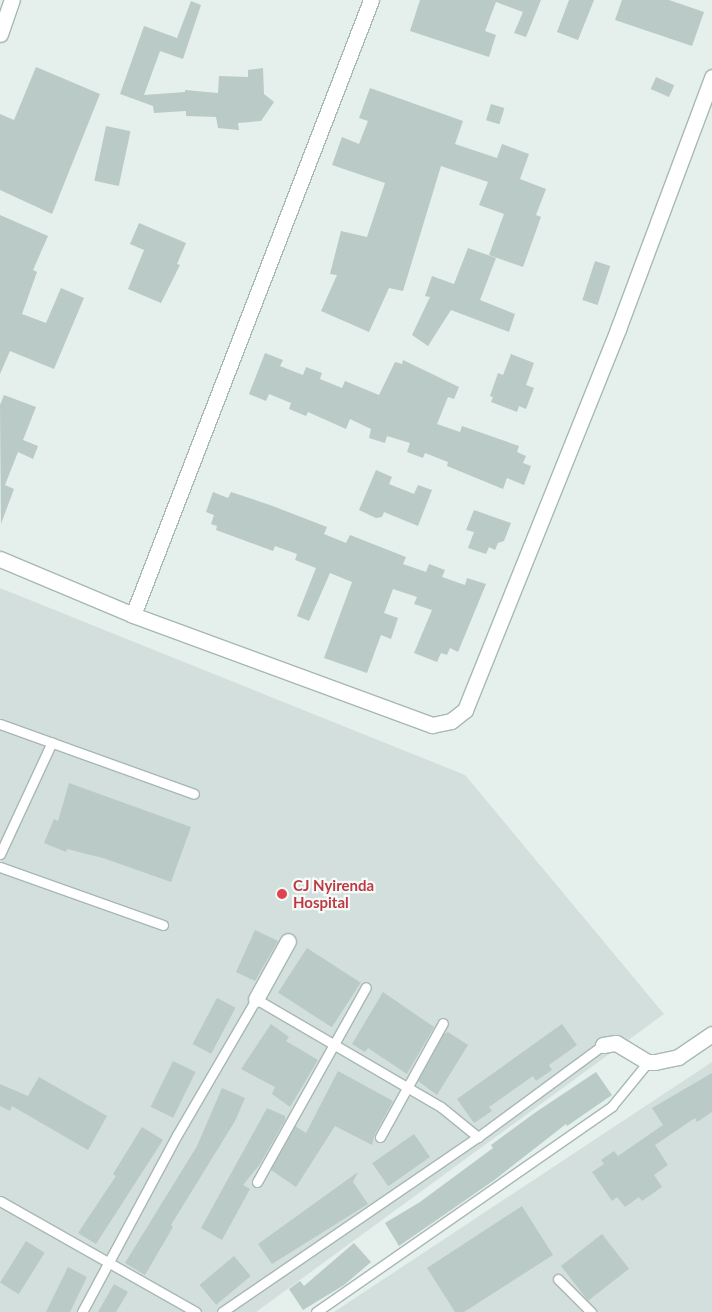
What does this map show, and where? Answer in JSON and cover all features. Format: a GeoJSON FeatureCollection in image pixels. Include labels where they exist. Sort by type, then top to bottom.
{"type":"FeatureCollection","features":[{"type":"Feature","properties":{"kind":"street"},"geometry":{"type":"LineString","coordinates":[[0,34],[12,0]]}},
{"type":"Feature","properties":{"kind":"street"},"geometry":{"type":"LineString","coordinates":[[133,615],[371,0]]}},
{"type":"Feature","properties":{"kind":"street"},"geometry":{"type":"LineString","coordinates":[[0,559],[133,615],[432,725],[451,721],[465,710],[618,329],[712,77]]}},
{"type":"Feature","properties":{"kind":"street"},"geometry":{"type":"LineString","coordinates":[[256,999],[288,941]]}},
{"type":"Feature","properties":{"kind":"street"},"geometry":{"type":"LineString","coordinates":[[603,1045],[616,1044],[648,1062],[678,1057],[712,1034]]}},
{"type":"Feature","properties":{"kind":"lane"},"geometry":{"type":"LineString","coordinates":[[0,724],[194,794]]}},
{"type":"Feature","properties":{"kind":"lane"},"geometry":{"type":"LineString","coordinates":[[0,854],[52,742]]}},
{"type":"Feature","properties":{"kind":"lane"},"geometry":{"type":"LineString","coordinates":[[0,867],[163,925]]}},
{"type":"Feature","properties":{"kind":"lane"},"geometry":{"type":"LineString","coordinates":[[257,1182],[366,987]]}},
{"type":"Feature","properties":{"kind":"lane"},"geometry":{"type":"LineString","coordinates":[[82,1312],[177,1135],[256,999],[408,1086],[452,1114],[478,1137]]}},
{"type":"Feature","properties":{"kind":"lane"},"geometry":{"type":"LineString","coordinates":[[380,1137],[443,1023]]}},
{"type":"Feature","properties":{"kind":"lane"},"geometry":{"type":"LineString","coordinates":[[222,1312],[478,1137],[603,1045]]}},
{"type":"Feature","properties":{"kind":"lane"},"geometry":{"type":"LineString","coordinates":[[316,1312],[612,1106],[648,1062]]}},
{"type":"Feature","properties":{"kind":"lane"},"geometry":{"type":"LineString","coordinates":[[0,1201],[196,1312]]}},
{"type":"Feature","properties":{"kind":"lane"},"geometry":{"type":"LineString","coordinates":[[558,1279],[591,1312]]}},
{"type":"Feature","properties":{"kind":"shaded area","name":"CJ Nyirenda Hospital"},"geometry":{"type":"Polygon","coordinates":[[[0,588],[465,775],[664,1014],[256,1312],[0,1312],[0,588]]]}},
{"type":"Feature","properties":{"kind":"shaded area"},"geometry":{"type":"Polygon","coordinates":[[[712,1062],[712,1312],[334,1312],[712,1062]]]}},
{"type":"Feature","properties":{"kind":"building"},"geometry":{"type":"Polygon","coordinates":[[[420,0],[541,0],[526,37],[514,33],[523,12],[496,2],[485,31],[496,35],[489,57],[410,31],[420,0]]]}},
{"type":"Feature","properties":{"kind":"building"},"geometry":{"type":"Polygon","coordinates":[[[569,0],[594,0],[578,40],[557,32],[569,0]]]}},
{"type":"Feature","properties":{"kind":"building"},"geometry":{"type":"Polygon","coordinates":[[[622,0],[669,0],[704,12],[692,46],[615,20],[622,0]]]}},
{"type":"Feature","properties":{"kind":"building"},"geometry":{"type":"Polygon","coordinates":[[[191,1],[201,5],[183,59],[160,51],[144,95],[185,92],[185,90],[218,93],[219,76],[248,77],[248,70],[263,68],[264,94],[274,102],[261,121],[238,123],[239,130],[218,128],[216,117],[186,116],[186,111],[154,113],[153,106],[120,94],[144,26],[177,38],[191,1]]]}},
{"type":"Feature","properties":{"kind":"building"},"geometry":{"type":"Polygon","coordinates":[[[36,67],[100,94],[52,214],[0,190],[0,114],[14,120],[36,67]]]}},
{"type":"Feature","properties":{"kind":"building"},"geometry":{"type":"Polygon","coordinates":[[[656,77],[674,85],[669,97],[651,89],[656,77]]]}},
{"type":"Feature","properties":{"kind":"building"},"geometry":{"type":"Polygon","coordinates":[[[370,88],[463,121],[455,144],[497,158],[502,144],[529,154],[520,179],[546,189],[536,215],[541,217],[523,267],[489,255],[504,214],[479,205],[488,182],[441,166],[403,291],[389,288],[369,332],[321,311],[337,275],[330,274],[341,231],[367,237],[385,183],[332,165],[342,137],[359,144],[368,121],[359,118],[370,88]]]}},
{"type":"Feature","properties":{"kind":"building"},"geometry":{"type":"Polygon","coordinates":[[[491,104],[504,108],[499,124],[486,120],[491,104]]]}},
{"type":"Feature","properties":{"kind":"building"},"geometry":{"type":"Polygon","coordinates":[[[106,126],[130,131],[119,186],[94,181],[106,126]]]}},
{"type":"Feature","properties":{"kind":"building"},"geometry":{"type":"Polygon","coordinates":[[[0,215],[48,236],[33,270],[37,272],[22,314],[46,323],[61,288],[84,298],[54,369],[10,351],[0,374],[0,215]]]}},
{"type":"Feature","properties":{"kind":"building"},"geometry":{"type":"Polygon","coordinates":[[[139,223],[186,243],[177,264],[180,265],[161,303],[128,289],[144,250],[130,244],[139,223]]]}},
{"type":"Feature","properties":{"kind":"building"},"geometry":{"type":"Polygon","coordinates":[[[468,248],[496,258],[480,300],[515,314],[509,332],[451,310],[428,346],[412,335],[430,297],[425,296],[432,276],[454,284],[468,248]]]}},
{"type":"Feature","properties":{"kind":"building"},"geometry":{"type":"Polygon","coordinates":[[[595,261],[610,266],[598,305],[582,300],[595,261]]]}},
{"type":"Feature","properties":{"kind":"building"},"geometry":{"type":"Polygon","coordinates":[[[265,353],[283,360],[280,366],[303,375],[306,367],[322,373],[320,379],[342,388],[345,381],[379,395],[395,362],[402,364],[403,360],[459,387],[454,399],[448,397],[437,424],[460,432],[462,426],[519,446],[517,452],[526,456],[523,463],[531,466],[524,485],[507,478],[503,489],[447,466],[448,462],[425,453],[423,458],[407,452],[410,443],[387,436],[385,443],[369,438],[371,429],[350,419],[346,429],[308,412],[306,416],[289,409],[291,403],[269,394],[266,401],[249,394],[265,353]]]}},
{"type":"Feature","properties":{"kind":"building"},"geometry":{"type":"Polygon","coordinates":[[[511,354],[534,363],[526,385],[534,388],[526,409],[519,406],[517,412],[491,402],[493,397],[490,396],[498,373],[503,375],[511,354]]]}},
{"type":"Feature","properties":{"kind":"building"},"geometry":{"type":"Polygon","coordinates":[[[4,395],[36,407],[23,440],[38,446],[33,459],[18,452],[5,485],[14,489],[1,524],[0,405],[4,395]]]}},
{"type":"Feature","properties":{"kind":"building"},"geometry":{"type":"Polygon","coordinates":[[[376,470],[392,477],[389,484],[414,494],[418,485],[432,490],[418,526],[384,512],[382,517],[376,518],[359,510],[376,470]]]}},
{"type":"Feature","properties":{"kind":"building"},"geometry":{"type":"Polygon","coordinates":[[[213,492],[228,498],[231,492],[270,505],[327,527],[324,534],[346,543],[350,535],[406,557],[403,564],[426,572],[429,564],[445,570],[442,577],[465,585],[467,578],[486,584],[458,652],[450,648],[447,655],[441,653],[437,662],[414,653],[432,610],[414,604],[417,597],[393,589],[384,613],[398,618],[391,639],[381,635],[367,673],[324,658],[352,582],[330,573],[309,621],[297,616],[316,568],[295,560],[297,554],[275,546],[273,551],[216,530],[217,526],[211,524],[214,515],[206,512],[213,492]]]}},
{"type":"Feature","properties":{"kind":"building"},"geometry":{"type":"Polygon","coordinates":[[[474,510],[511,523],[504,541],[498,543],[495,550],[489,547],[486,554],[468,548],[474,532],[466,530],[474,510]]]}},
{"type":"Feature","properties":{"kind":"building"},"geometry":{"type":"Polygon","coordinates":[[[69,783],[191,827],[171,882],[103,858],[67,849],[66,852],[44,843],[54,819],[58,821],[69,783]]]}},
{"type":"Feature","properties":{"kind":"building"},"geometry":{"type":"Polygon","coordinates":[[[255,930],[278,941],[255,981],[236,972],[255,930]]]}},
{"type":"Feature","properties":{"kind":"building"},"geometry":{"type":"Polygon","coordinates":[[[307,948],[361,983],[332,1027],[278,992],[307,948]]]}},
{"type":"Feature","properties":{"kind":"building"},"geometry":{"type":"Polygon","coordinates":[[[383,992],[434,1027],[407,1074],[368,1048],[365,1052],[352,1044],[383,992]]]}},
{"type":"Feature","properties":{"kind":"building"},"geometry":{"type":"Polygon","coordinates":[[[217,998],[236,1008],[211,1054],[193,1044],[217,998]]]}},
{"type":"Feature","properties":{"kind":"building"},"geometry":{"type":"Polygon","coordinates":[[[271,1024],[289,1037],[286,1041],[318,1060],[290,1107],[272,1094],[275,1087],[241,1069],[271,1024]]]}},
{"type":"Feature","properties":{"kind":"building"},"geometry":{"type":"Polygon","coordinates":[[[562,1024],[577,1045],[549,1065],[552,1070],[536,1081],[533,1076],[489,1107],[492,1111],[474,1123],[457,1099],[562,1024]]]}},
{"type":"Feature","properties":{"kind":"building"},"geometry":{"type":"Polygon","coordinates":[[[448,1032],[468,1045],[437,1095],[418,1081],[444,1034],[448,1032]]]}},
{"type":"Feature","properties":{"kind":"building"},"geometry":{"type":"Polygon","coordinates":[[[173,1061],[195,1072],[173,1118],[151,1107],[173,1061]]]}},
{"type":"Feature","properties":{"kind":"building"},"geometry":{"type":"Polygon","coordinates":[[[338,1071],[393,1101],[375,1134],[372,1145],[335,1126],[296,1187],[271,1170],[295,1126],[306,1133],[338,1071]]]}},
{"type":"Feature","properties":{"kind":"building"},"geometry":{"type":"Polygon","coordinates":[[[596,1072],[612,1095],[567,1126],[566,1124],[493,1181],[399,1246],[385,1223],[420,1202],[493,1148],[491,1145],[596,1072]]]}},
{"type":"Feature","properties":{"kind":"building"},"geometry":{"type":"Polygon","coordinates":[[[712,1073],[712,1112],[697,1122],[695,1118],[655,1145],[668,1165],[654,1175],[662,1187],[642,1201],[639,1197],[625,1207],[617,1197],[612,1201],[592,1172],[604,1164],[601,1160],[614,1151],[618,1156],[663,1125],[652,1108],[712,1073]]]}},
{"type":"Feature","properties":{"kind":"building"},"geometry":{"type":"Polygon","coordinates":[[[39,1077],[107,1116],[88,1150],[12,1106],[10,1111],[0,1106],[0,1084],[28,1096],[39,1077]]]}},
{"type":"Feature","properties":{"kind":"building"},"geometry":{"type":"Polygon","coordinates":[[[222,1088],[245,1098],[235,1121],[171,1225],[173,1227],[145,1275],[125,1263],[197,1146],[222,1088]]]}},
{"type":"Feature","properties":{"kind":"building"},"geometry":{"type":"Polygon","coordinates":[[[267,1108],[285,1116],[285,1120],[260,1164],[243,1185],[250,1189],[222,1240],[201,1228],[267,1108]]]}},
{"type":"Feature","properties":{"kind":"building"},"geometry":{"type":"Polygon","coordinates":[[[142,1127],[163,1140],[96,1244],[78,1233],[116,1176],[113,1174],[142,1127]]]}},
{"type":"Feature","properties":{"kind":"building"},"geometry":{"type":"Polygon","coordinates":[[[414,1134],[430,1157],[388,1186],[372,1163],[414,1134]]]}},
{"type":"Feature","properties":{"kind":"building"},"geometry":{"type":"Polygon","coordinates":[[[358,1172],[353,1182],[368,1204],[272,1264],[258,1244],[358,1172]]]}},
{"type":"Feature","properties":{"kind":"building"},"geometry":{"type":"Polygon","coordinates":[[[522,1206],[553,1255],[464,1312],[455,1312],[427,1268],[522,1206]]]}},
{"type":"Feature","properties":{"kind":"building"},"geometry":{"type":"Polygon","coordinates":[[[602,1234],[629,1269],[588,1301],[561,1266],[602,1234]]]}},
{"type":"Feature","properties":{"kind":"building"},"geometry":{"type":"Polygon","coordinates":[[[26,1241],[45,1253],[19,1294],[0,1283],[26,1241]]]}},
{"type":"Feature","properties":{"kind":"building"},"geometry":{"type":"Polygon","coordinates":[[[354,1243],[371,1262],[344,1285],[303,1310],[289,1289],[300,1281],[304,1286],[354,1243]]]}},
{"type":"Feature","properties":{"kind":"building"},"geometry":{"type":"Polygon","coordinates":[[[234,1256],[251,1276],[216,1305],[200,1285],[234,1256]]]}},
{"type":"Feature","properties":{"kind":"building"},"geometry":{"type":"Polygon","coordinates":[[[68,1267],[87,1277],[70,1312],[46,1312],[68,1267]]]}},
{"type":"Feature","properties":{"kind":"building"},"geometry":{"type":"Polygon","coordinates":[[[114,1284],[128,1292],[116,1312],[98,1312],[114,1284]]]}},
{"type":"Feature","properties":{"kind":"place","name":"CJ Nyirenda Hospital"},"geometry":{"type":"Point","coordinates":[282,894]}}]}
